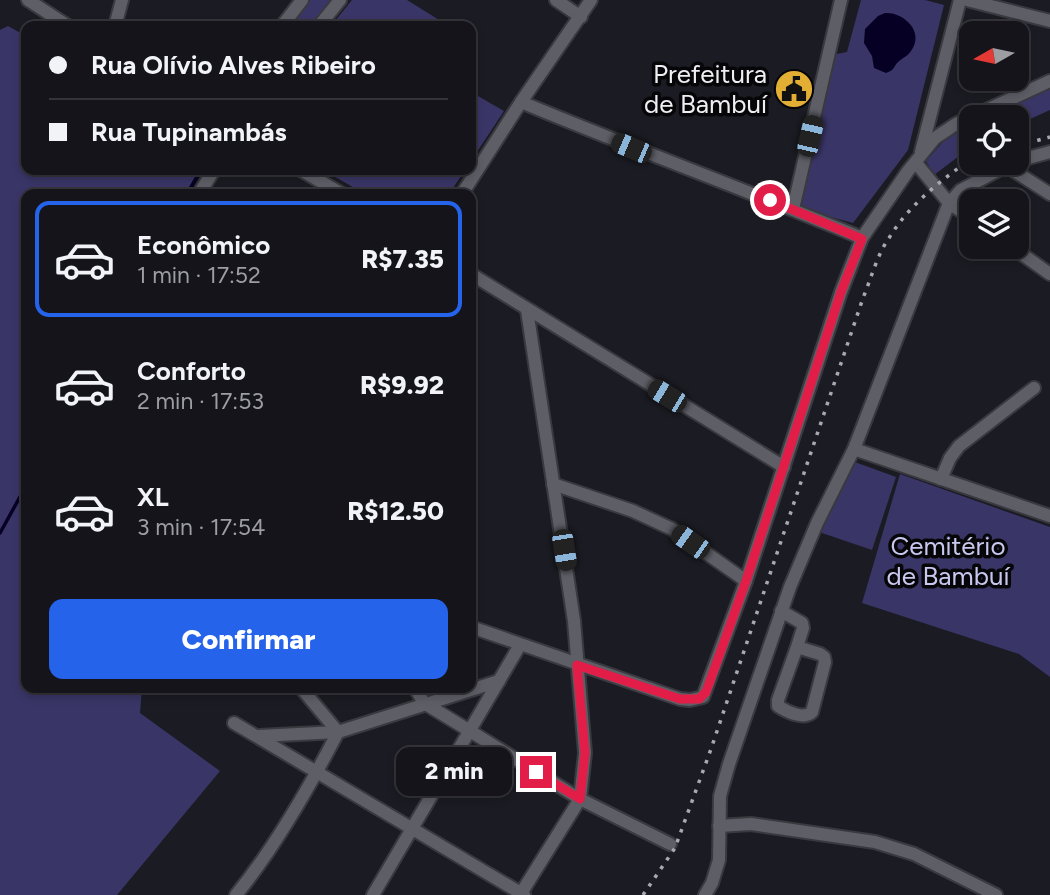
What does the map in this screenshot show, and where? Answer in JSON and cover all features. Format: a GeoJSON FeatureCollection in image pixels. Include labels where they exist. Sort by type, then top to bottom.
{"type":"FeatureCollection","features":[{"type":"Feature","properties":{"kind":"street"},"geometry":{"type":"LineString","coordinates":[[28,0],[60,21]]}},
{"type":"Feature","properties":{"kind":"street"},"geometry":{"type":"LineString","coordinates":[[117,21],[122,0]]}},
{"type":"Feature","properties":{"kind":"street"},"geometry":{"type":"LineString","coordinates":[[286,21],[302,0]]}},
{"type":"Feature","properties":{"kind":"street"},"geometry":{"type":"LineString","coordinates":[[323,21],[340,0]]}},
{"type":"Feature","properties":{"kind":"street"},"geometry":{"type":"LineString","coordinates":[[556,0],[581,16]]}},
{"type":"Feature","properties":{"kind":"street"},"geometry":{"type":"LineString","coordinates":[[476,172],[592,0]]}},
{"type":"Feature","properties":{"kind":"street"},"geometry":{"type":"LineString","coordinates":[[793,209],[841,0]]}},
{"type":"Feature","properties":{"kind":"street"},"geometry":{"type":"LineString","coordinates":[[918,159],[960,0]]}},
{"type":"Feature","properties":{"kind":"street"},"geometry":{"type":"LineString","coordinates":[[967,0],[1050,21]]}},
{"type":"Feature","properties":{"kind":"street"},"geometry":{"type":"LineString","coordinates":[[476,629],[680,699],[699,699],[706,692],[746,581],[841,292],[862,239],[918,159],[943,132],[1050,81]]}},
{"type":"Feature","properties":{"kind":"street"},"geometry":{"type":"LineString","coordinates":[[521,102],[631,148],[793,209],[862,239]]}},
{"type":"Feature","properties":{"kind":"street"},"geometry":{"type":"LineString","coordinates":[[1029,158],[1050,152]]}},
{"type":"Feature","properties":{"kind":"street"},"geometry":{"type":"LineString","coordinates":[[918,159],[949,202],[959,209]]}},
{"type":"Feature","properties":{"kind":"street"},"geometry":{"type":"LineString","coordinates":[[310,175],[333,189]]}},
{"type":"Feature","properties":{"kind":"street"},"geometry":{"type":"LineString","coordinates":[[705,895],[719,860],[720,796],[781,611],[817,523],[854,449],[949,202],[961,190],[989,175]]}},
{"type":"Feature","properties":{"kind":"street"},"geometry":{"type":"LineString","coordinates":[[1026,175],[1050,194]]}},
{"type":"Feature","properties":{"kind":"street"},"geometry":{"type":"LineString","coordinates":[[1029,259],[1050,274]]}},
{"type":"Feature","properties":{"kind":"street"},"geometry":{"type":"LineString","coordinates":[[476,277],[784,467]]}},
{"type":"Feature","properties":{"kind":"street"},"geometry":{"type":"LineString","coordinates":[[234,723],[414,827],[522,894],[580,799],[585,753],[569,585],[527,310]]}},
{"type":"Feature","properties":{"kind":"street"},"geometry":{"type":"LineString","coordinates":[[942,479],[950,458],[959,446],[1034,388]]}},
{"type":"Feature","properties":{"kind":"street"},"geometry":{"type":"LineString","coordinates":[[854,449],[1050,516]]}},
{"type":"Feature","properties":{"kind":"street"},"geometry":{"type":"LineString","coordinates":[[553,484],[633,511],[672,529],[746,581]]}},
{"type":"Feature","properties":{"kind":"street"},"geometry":{"type":"LineString","coordinates":[[781,611],[802,623],[803,628],[778,706],[808,716],[813,712],[825,662],[820,654],[797,647]]}},
{"type":"Feature","properties":{"kind":"street"},"geometry":{"type":"LineString","coordinates":[[373,895],[520,645]]}},
{"type":"Feature","properties":{"kind":"street"},"geometry":{"type":"LineString","coordinates":[[476,688],[499,681]]}},
{"type":"Feature","properties":{"kind":"street"},"geometry":{"type":"LineString","coordinates":[[305,693],[338,732]]}},
{"type":"Feature","properties":{"kind":"street"},"geometry":{"type":"LineString","coordinates":[[418,693],[424,703],[580,799],[670,844]]}},
{"type":"Feature","properties":{"kind":"street"},"geometry":{"type":"LineString","coordinates":[[259,736],[338,732],[458,693]]}},
{"type":"Feature","properties":{"kind":"street"},"geometry":{"type":"LineString","coordinates":[[236,895],[317,772],[338,732]]}},
{"type":"Feature","properties":{"kind":"street"},"geometry":{"type":"LineString","coordinates":[[719,826],[751,824],[875,842],[915,853],[996,895]]}},
{"type":"Feature","properties":{"kind":"green space"},"geometry":{"type":"Polygon","coordinates":[[[308,0],[334,0],[317,21],[292,21],[308,0]]]}},
{"type":"Feature","properties":{"kind":"green space"},"geometry":{"type":"Polygon","coordinates":[[[352,0],[407,0],[441,21],[335,21],[352,0]]]}},
{"type":"Feature","properties":{"kind":"green space"},"geometry":{"type":"Polygon","coordinates":[[[861,0],[925,0],[944,5],[908,150],[853,223],[794,207],[836,54],[847,52],[861,0]]]}},
{"type":"Feature","properties":{"kind":"green space"},"geometry":{"type":"Polygon","coordinates":[[[8,26],[21,33],[21,175],[198,175],[190,189],[21,189],[21,693],[142,693],[140,713],[220,771],[117,895],[0,895],[0,30],[8,26]]]}},
{"type":"Feature","properties":{"kind":"green space"},"geometry":{"type":"Polygon","coordinates":[[[1050,88],[1050,110],[1029,120],[1029,105],[1014,105],[1050,88]]]}},
{"type":"Feature","properties":{"kind":"green space"},"geometry":{"type":"Polygon","coordinates":[[[476,95],[504,111],[476,153],[476,95]]]}},
{"type":"Feature","properties":{"kind":"green space"},"geometry":{"type":"Polygon","coordinates":[[[959,130],[959,156],[934,175],[926,161],[949,135],[959,130]]]}},
{"type":"Feature","properties":{"kind":"green space"},"geometry":{"type":"Polygon","coordinates":[[[332,175],[462,175],[452,189],[356,189],[332,175]]]}},
{"type":"Feature","properties":{"kind":"green space"},"geometry":{"type":"Polygon","coordinates":[[[852,461],[896,477],[872,550],[819,532],[852,461]]]}},
{"type":"Feature","properties":{"kind":"green space","name":"Cemitério de Bambuí"},"geometry":{"type":"Polygon","coordinates":[[[900,474],[1050,527],[1050,677],[1019,654],[862,603],[900,474]]]}},
{"type":"Feature","properties":{"kind":"shaded area"},"geometry":{"type":"Polygon","coordinates":[[[885,13],[905,20],[914,30],[916,37],[909,53],[886,73],[874,68],[872,56],[864,43],[865,29],[885,13]]]}},
{"type":"Feature","properties":{"kind":"waterway"},"geometry":{"type":"LineString","coordinates":[[190,189],[198,175]]}},
{"type":"Feature","properties":{"kind":"waterway"},"geometry":{"type":"LineString","coordinates":[[0,533],[21,495]]}},
{"type":"Feature","properties":{"kind":"railway"},"geometry":{"type":"LineString","coordinates":[[1029,143],[1050,137]]}},
{"type":"Feature","properties":{"kind":"railway"},"geometry":{"type":"LineString","coordinates":[[643,895],[675,848],[878,259],[897,226],[916,204],[959,168]]}},
{"type":"Feature","properties":{"kind":"place","name":"Prefeitura de Bambuí"},"geometry":{"type":"Point","coordinates":[794,89]}},
{"type":"Feature","properties":{"kind":"route"},"geometry":{"type":"LineString","coordinates":[[536,772],[580,799],[585,753],[577,665],[680,699],[699,699],[706,692],[746,581],[841,292],[862,239],[770,200]]}}]}
